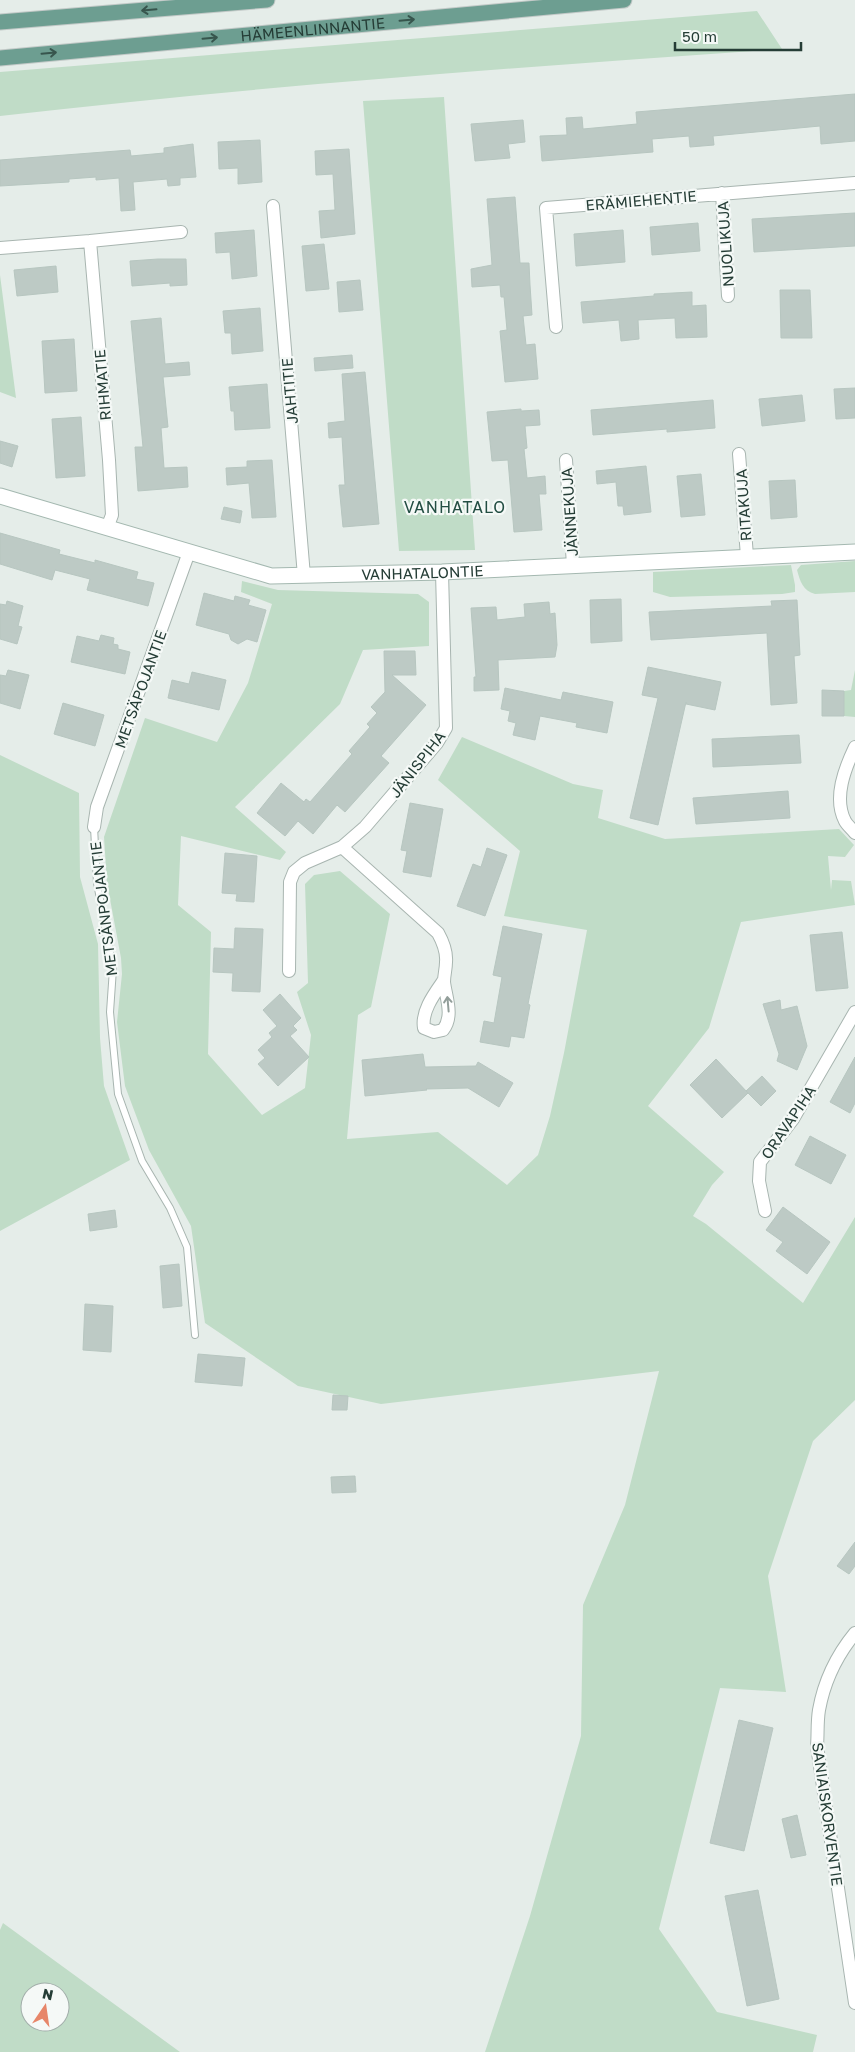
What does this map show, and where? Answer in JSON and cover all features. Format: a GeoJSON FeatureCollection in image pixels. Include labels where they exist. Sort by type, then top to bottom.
{"type":"FeatureCollection","features":[{"type":"Feature","properties":{"kind":"main road"},"geometry":{"type":"LineString","coordinates":[[0,22],[267,0]]}},
{"type":"Feature","properties":{"kind":"main road","name":"HÄMEENLINNANTIE"},"geometry":{"type":"LineString","coordinates":[[0,58],[624,0]]}},
{"type":"Feature","properties":{"kind":"street","name":"ERÄMIEHENTIE"},"geometry":{"type":"LineString","coordinates":[[556,327],[546,208],[855,183]]}},
{"type":"Feature","properties":{"kind":"street","name":"NUOLIKUJA"},"geometry":{"type":"LineString","coordinates":[[722,193],[728,296]]}},
{"type":"Feature","properties":{"kind":"street","name":"JAHTITIE"},"geometry":{"type":"LineString","coordinates":[[273,206],[304,576]]}},
{"type":"Feature","properties":{"kind":"street"},"geometry":{"type":"LineString","coordinates":[[0,248],[181,232]]}},
{"type":"Feature","properties":{"kind":"street","name":"RIHMATIE"},"geometry":{"type":"LineString","coordinates":[[90,241],[109,460],[112,515],[107,528]]}},
{"type":"Feature","properties":{"kind":"street","name":"RITAKUJA"},"geometry":{"type":"LineString","coordinates":[[739,454],[747,556]]}},
{"type":"Feature","properties":{"kind":"street","name":"JÄNNEKUJA"},"geometry":{"type":"LineString","coordinates":[[566,460],[573,565]]}},
{"type":"Feature","properties":{"kind":"street","name":"VANHATALONTIE"},"geometry":{"type":"LineString","coordinates":[[0,496],[271,576],[442,572],[855,552]]}},
{"type":"Feature","properties":{"kind":"street","name":"METSÄPOJANTIE"},"geometry":{"type":"LineString","coordinates":[[94,827],[97,807],[189,552]]}},
{"type":"Feature","properties":{"kind":"street","name":"JÄNISPIHA"},"geometry":{"type":"LineString","coordinates":[[289,971],[290,882],[294,872],[305,863],[342,847],[365,827],[437,743],[446,728],[442,572]]}},
{"type":"Feature","properties":{"kind":"street"},"geometry":{"type":"LineString","coordinates":[[855,747],[847,763],[841,789],[840,805],[845,821],[855,833]]}},
{"type":"Feature","properties":{"kind":"street"},"geometry":{"type":"LineString","coordinates":[[342,847],[438,933],[444,944],[446,961],[444,980]]}},
{"type":"Feature","properties":{"kind":"street","name":"ORAVAPIHA"},"geometry":{"type":"LineString","coordinates":[[765,1211],[759,1181],[760,1162],[793,1119],[855,1012]]}},
{"type":"Feature","properties":{"kind":"street","name":"SANIAISKORVENTIE"},"geometry":{"type":"LineString","coordinates":[[855,1633],[846,1644],[828,1676],[819,1711],[817,1746],[855,2003]]}},
{"type":"Feature","properties":{"kind":"lane","name":"METSÄNPOJANTIE"},"geometry":{"type":"LineString","coordinates":[[94,827],[97,883],[113,969],[110,1012],[118,1094],[142,1161],[170,1208],[187,1247],[195,1335]]}},
{"type":"Feature","properties":{"kind":"green space"},"geometry":{"type":"Polygon","coordinates":[[[757,11],[782,49],[293,86],[0,116],[0,72],[757,11]]]}},
{"type":"Feature","properties":{"kind":"green space"},"geometry":{"type":"Polygon","coordinates":[[[444,97],[475,550],[399,551],[363,101],[444,97]]]}},
{"type":"Feature","properties":{"kind":"green space"},"geometry":{"type":"Polygon","coordinates":[[[0,275],[16,398],[0,392],[0,275]]]}},
{"type":"Feature","properties":{"kind":"green space"},"geometry":{"type":"Polygon","coordinates":[[[855,561],[855,592],[811,593],[803,585],[797,570],[801,565],[855,561]]]}},
{"type":"Feature","properties":{"kind":"green space"},"geometry":{"type":"Polygon","coordinates":[[[791,565],[795,592],[670,597],[653,592],[653,572],[791,565]]]}},
{"type":"Feature","properties":{"kind":"green space"},"geometry":{"type":"Polygon","coordinates":[[[242,581],[278,590],[418,594],[429,602],[429,646],[363,650],[340,704],[235,807],[286,852],[280,860],[181,836],[178,905],[211,932],[208,1054],[262,1115],[305,1088],[311,1035],[297,992],[308,983],[305,884],[314,875],[340,871],[390,914],[371,1007],[358,1015],[347,1139],[438,1132],[507,1185],[538,1155],[550,1116],[564,1053],[587,930],[504,916],[520,851],[438,780],[462,737],[573,784],[603,790],[598,818],[665,839],[839,829],[854,845],[845,857],[828,856],[831,890],[832,880],[851,881],[855,905],[741,922],[709,1028],[648,1106],[724,1172],[712,1185],[693,1216],[706,1224],[803,1303],[855,1217],[855,1400],[813,1441],[768,1576],[786,1692],[720,1688],[659,1929],[717,2012],[817,2035],[813,2052],[485,2052],[530,1916],[581,1736],[583,1605],[625,1505],[659,1371],[381,1404],[298,1386],[205,1323],[191,1226],[149,1150],[125,1086],[117,1022],[122,974],[121,958],[107,883],[104,837],[145,718],[217,742],[248,683],[272,604],[241,592],[242,581]]]}},
{"type":"Feature","properties":{"kind":"green space"},"geometry":{"type":"Polygon","coordinates":[[[855,670],[855,717],[844,716],[844,691],[851,690],[855,670]]]}},
{"type":"Feature","properties":{"kind":"green space"},"geometry":{"type":"Polygon","coordinates":[[[0,755],[79,793],[80,877],[98,944],[100,1038],[104,1086],[130,1160],[0,1231],[0,755]]]}},
{"type":"Feature","properties":{"kind":"green space"},"geometry":{"type":"Polygon","coordinates":[[[3,1923],[180,2052],[0,2052],[0,1930],[3,1923]]]}},
{"type":"Feature","properties":{"kind":"building"},"geometry":{"type":"Polygon","coordinates":[[[855,94],[855,141],[821,144],[820,126],[713,136],[714,145],[690,147],[689,136],[652,139],[653,152],[542,161],[540,136],[567,135],[566,118],[582,117],[583,129],[637,124],[636,112],[855,94]]]}},
{"type":"Feature","properties":{"kind":"building"},"geometry":{"type":"Polygon","coordinates":[[[523,120],[525,142],[508,144],[510,158],[475,161],[471,124],[523,120]]]}},
{"type":"Feature","properties":{"kind":"building"},"geometry":{"type":"Polygon","coordinates":[[[260,140],[262,182],[238,184],[238,168],[219,169],[218,142],[260,140]]]}},
{"type":"Feature","properties":{"kind":"building"},"geometry":{"type":"Polygon","coordinates":[[[193,144],[196,177],[180,178],[180,185],[168,186],[167,179],[133,182],[135,210],[121,211],[119,178],[96,180],[96,177],[69,179],[69,182],[0,186],[0,160],[130,150],[131,156],[164,153],[164,148],[193,144]]]}},
{"type":"Feature","properties":{"kind":"building"},"geometry":{"type":"Polygon","coordinates":[[[349,149],[355,234],[321,238],[319,211],[335,210],[333,174],[316,175],[315,151],[349,149]]]}},
{"type":"Feature","properties":{"kind":"building"},"geometry":{"type":"Polygon","coordinates":[[[515,197],[520,263],[529,263],[532,315],[523,316],[526,345],[535,344],[538,379],[505,382],[500,331],[507,330],[504,297],[501,297],[500,285],[472,287],[471,269],[492,265],[487,199],[515,197]]]}},
{"type":"Feature","properties":{"kind":"building"},"geometry":{"type":"Polygon","coordinates":[[[855,213],[855,246],[754,252],[752,219],[855,213]]]}},
{"type":"Feature","properties":{"kind":"building"},"geometry":{"type":"Polygon","coordinates":[[[698,223],[700,251],[652,255],[650,227],[698,223]]]}},
{"type":"Feature","properties":{"kind":"building"},"geometry":{"type":"Polygon","coordinates":[[[254,230],[257,276],[232,279],[230,252],[216,253],[215,233],[254,230]]]}},
{"type":"Feature","properties":{"kind":"building"},"geometry":{"type":"Polygon","coordinates":[[[623,230],[625,262],[576,266],[574,234],[623,230]]]}},
{"type":"Feature","properties":{"kind":"building"},"geometry":{"type":"Polygon","coordinates":[[[324,244],[329,289],[306,291],[302,246],[324,244]]]}},
{"type":"Feature","properties":{"kind":"building"},"geometry":{"type":"Polygon","coordinates":[[[186,259],[187,285],[170,286],[170,283],[132,286],[130,261],[186,259]]]}},
{"type":"Feature","properties":{"kind":"building"},"geometry":{"type":"Polygon","coordinates":[[[56,266],[58,292],[17,296],[14,270],[56,266]]]}},
{"type":"Feature","properties":{"kind":"building"},"geometry":{"type":"Polygon","coordinates":[[[360,280],[363,310],[339,312],[337,282],[360,280]]]}},
{"type":"Feature","properties":{"kind":"building"},"geometry":{"type":"Polygon","coordinates":[[[780,290],[810,290],[812,338],[781,338],[780,290]]]}},
{"type":"Feature","properties":{"kind":"building"},"geometry":{"type":"Polygon","coordinates":[[[692,292],[692,306],[706,305],[707,337],[676,338],[675,318],[638,320],[639,339],[621,341],[619,320],[583,323],[581,302],[692,292]]]}},
{"type":"Feature","properties":{"kind":"building"},"geometry":{"type":"Polygon","coordinates":[[[260,308],[263,351],[232,354],[231,333],[225,333],[223,311],[260,308]]]}},
{"type":"Feature","properties":{"kind":"building"},"geometry":{"type":"Polygon","coordinates":[[[161,318],[165,364],[189,362],[190,375],[163,377],[168,427],[161,428],[164,468],[187,467],[188,487],[138,491],[135,447],[143,447],[131,321],[161,318]]]}},
{"type":"Feature","properties":{"kind":"building"},"geometry":{"type":"Polygon","coordinates":[[[74,339],[77,391],[45,393],[42,341],[74,339]]]}},
{"type":"Feature","properties":{"kind":"building"},"geometry":{"type":"Polygon","coordinates":[[[352,355],[353,368],[315,371],[314,358],[352,355]]]}},
{"type":"Feature","properties":{"kind":"building"},"geometry":{"type":"Polygon","coordinates":[[[365,372],[379,524],[343,527],[339,485],[345,485],[342,437],[329,438],[328,423],[345,421],[342,374],[365,372]]]}},
{"type":"Feature","properties":{"kind":"building"},"geometry":{"type":"Polygon","coordinates":[[[267,384],[270,428],[235,430],[234,411],[231,411],[229,387],[267,384]]]}},
{"type":"Feature","properties":{"kind":"building"},"geometry":{"type":"Polygon","coordinates":[[[855,388],[855,418],[836,419],[834,389],[855,388]]]}},
{"type":"Feature","properties":{"kind":"building"},"geometry":{"type":"Polygon","coordinates":[[[802,395],[805,421],[762,426],[759,399],[802,395]]]}},
{"type":"Feature","properties":{"kind":"building"},"geometry":{"type":"Polygon","coordinates":[[[713,400],[715,428],[667,432],[667,429],[593,435],[591,410],[713,400]]]}},
{"type":"Feature","properties":{"kind":"building"},"geometry":{"type":"Polygon","coordinates":[[[521,409],[521,411],[539,410],[540,425],[525,426],[527,448],[524,449],[527,478],[545,476],[546,494],[539,494],[542,530],[514,532],[508,460],[492,461],[487,412],[521,409]]]}},
{"type":"Feature","properties":{"kind":"building"},"geometry":{"type":"Polygon","coordinates":[[[81,417],[85,476],[56,478],[52,419],[81,417]]]}},
{"type":"Feature","properties":{"kind":"building"},"geometry":{"type":"Polygon","coordinates":[[[0,441],[18,446],[12,467],[0,463],[0,441]]]}},
{"type":"Feature","properties":{"kind":"building"},"geometry":{"type":"Polygon","coordinates":[[[272,460],[276,517],[252,518],[249,483],[227,485],[226,468],[247,467],[247,461],[272,460]]]}},
{"type":"Feature","properties":{"kind":"building"},"geometry":{"type":"Polygon","coordinates":[[[646,466],[651,512],[624,515],[623,506],[618,506],[616,482],[597,484],[596,471],[646,466]]]}},
{"type":"Feature","properties":{"kind":"building"},"geometry":{"type":"Polygon","coordinates":[[[701,474],[705,515],[681,517],[677,476],[701,474]]]}},
{"type":"Feature","properties":{"kind":"building"},"geometry":{"type":"Polygon","coordinates":[[[795,480],[797,517],[771,519],[769,481],[795,480]]]}},
{"type":"Feature","properties":{"kind":"building"},"geometry":{"type":"Polygon","coordinates":[[[224,507],[242,511],[240,523],[221,519],[224,507]]]}},
{"type":"Feature","properties":{"kind":"building"},"geometry":{"type":"Polygon","coordinates":[[[0,533],[60,550],[59,554],[95,563],[95,560],[138,572],[136,579],[154,583],[148,606],[87,590],[90,579],[55,570],[52,580],[0,564],[0,533]]]}},
{"type":"Feature","properties":{"kind":"building"},"geometry":{"type":"Polygon","coordinates":[[[204,593],[234,601],[235,596],[250,600],[248,605],[266,610],[257,642],[247,639],[238,644],[231,640],[229,634],[196,625],[204,593]]]}},
{"type":"Feature","properties":{"kind":"building"},"geometry":{"type":"Polygon","coordinates":[[[621,599],[622,641],[591,643],[590,600],[621,599]]]}},
{"type":"Feature","properties":{"kind":"building"},"geometry":{"type":"Polygon","coordinates":[[[797,600],[800,655],[794,656],[797,703],[771,705],[767,633],[651,640],[649,612],[772,606],[771,601],[797,600]]]}},
{"type":"Feature","properties":{"kind":"building"},"geometry":{"type":"Polygon","coordinates":[[[7,601],[23,606],[18,626],[22,627],[17,644],[0,639],[0,604],[6,605],[7,601]]]}},
{"type":"Feature","properties":{"kind":"building"},"geometry":{"type":"Polygon","coordinates":[[[549,602],[550,614],[555,613],[557,645],[555,657],[498,660],[499,690],[474,691],[474,677],[476,677],[471,608],[496,607],[497,620],[525,617],[524,604],[549,602]]]}},
{"type":"Feature","properties":{"kind":"building"},"geometry":{"type":"Polygon","coordinates":[[[101,635],[114,638],[113,644],[118,645],[118,649],[130,652],[125,674],[71,662],[77,636],[99,641],[101,635]]]}},
{"type":"Feature","properties":{"kind":"building"},"geometry":{"type":"Polygon","coordinates":[[[384,651],[415,651],[416,675],[392,675],[426,705],[381,756],[389,763],[345,812],[337,805],[313,834],[298,821],[285,836],[257,813],[281,783],[304,802],[306,799],[310,802],[352,754],[349,751],[370,727],[367,724],[377,713],[371,707],[385,692],[384,651]]]}},
{"type":"Feature","properties":{"kind":"building"},"geometry":{"type":"Polygon","coordinates":[[[648,667],[721,682],[715,710],[686,704],[686,702],[658,825],[630,818],[658,698],[642,695],[648,667]]]}},
{"type":"Feature","properties":{"kind":"building"},"geometry":{"type":"Polygon","coordinates":[[[8,670],[29,675],[20,709],[0,703],[0,675],[6,676],[8,670]]]}},
{"type":"Feature","properties":{"kind":"building"},"geometry":{"type":"Polygon","coordinates":[[[192,672],[226,680],[219,710],[168,698],[172,680],[189,684],[192,672]]]}},
{"type":"Feature","properties":{"kind":"building"},"geometry":{"type":"Polygon","coordinates":[[[505,688],[561,700],[563,692],[613,702],[607,733],[576,727],[577,723],[540,716],[535,740],[513,735],[516,723],[508,721],[510,711],[501,709],[505,688]]]}},
{"type":"Feature","properties":{"kind":"building"},"geometry":{"type":"Polygon","coordinates":[[[822,690],[844,691],[844,716],[822,716],[822,690]]]}},
{"type":"Feature","properties":{"kind":"building"},"geometry":{"type":"Polygon","coordinates":[[[63,703],[104,715],[95,746],[54,734],[63,703]]]}},
{"type":"Feature","properties":{"kind":"building"},"geometry":{"type":"Polygon","coordinates":[[[799,735],[801,763],[713,767],[712,739],[799,735]]]}},
{"type":"Feature","properties":{"kind":"building"},"geometry":{"type":"Polygon","coordinates":[[[788,791],[790,818],[696,824],[693,798],[788,791]]]}},
{"type":"Feature","properties":{"kind":"building"},"geometry":{"type":"Polygon","coordinates":[[[410,803],[443,809],[431,877],[403,872],[407,851],[401,850],[410,803]]]}},
{"type":"Feature","properties":{"kind":"building"},"geometry":{"type":"Polygon","coordinates":[[[487,848],[507,855],[485,916],[457,906],[473,864],[481,867],[487,848]]]}},
{"type":"Feature","properties":{"kind":"building"},"geometry":{"type":"Polygon","coordinates":[[[225,853],[257,856],[254,902],[236,901],[237,894],[222,893],[225,853]]]}},
{"type":"Feature","properties":{"kind":"building"},"geometry":{"type":"Polygon","coordinates":[[[503,926],[542,934],[528,1004],[530,1005],[524,1038],[511,1036],[509,1047],[480,1042],[484,1021],[494,1023],[502,977],[493,975],[503,926]]]}},
{"type":"Feature","properties":{"kind":"building"},"geometry":{"type":"Polygon","coordinates":[[[235,928],[263,929],[260,992],[232,991],[233,973],[213,972],[214,948],[234,949],[235,928]]]}},
{"type":"Feature","properties":{"kind":"building"},"geometry":{"type":"Polygon","coordinates":[[[842,932],[848,988],[816,991],[810,935],[842,932]]]}},
{"type":"Feature","properties":{"kind":"building"},"geometry":{"type":"Polygon","coordinates":[[[280,994],[301,1018],[293,1026],[297,1030],[290,1036],[309,1057],[278,1086],[258,1064],[265,1058],[258,1050],[272,1037],[269,1033],[277,1026],[263,1010],[280,994]]]}},
{"type":"Feature","properties":{"kind":"building"},"geometry":{"type":"Polygon","coordinates":[[[780,1000],[781,1010],[797,1006],[807,1046],[797,1070],[777,1061],[779,1054],[763,1004],[780,1000]]]}},
{"type":"Feature","properties":{"kind":"building"},"geometry":{"type":"Polygon","coordinates":[[[423,1054],[425,1067],[476,1066],[478,1062],[513,1083],[499,1107],[468,1088],[426,1089],[365,1096],[362,1060],[423,1054]]]}},
{"type":"Feature","properties":{"kind":"building"},"geometry":{"type":"Polygon","coordinates":[[[855,1057],[855,1103],[850,1113],[830,1102],[855,1057]]]}},
{"type":"Feature","properties":{"kind":"building"},"geometry":{"type":"Polygon","coordinates":[[[716,1059],[748,1093],[722,1118],[690,1085],[716,1059]]]}},
{"type":"Feature","properties":{"kind":"building"},"geometry":{"type":"Polygon","coordinates":[[[762,1076],[776,1091],[761,1106],[746,1091],[762,1076]]]}},
{"type":"Feature","properties":{"kind":"building"},"geometry":{"type":"Polygon","coordinates":[[[810,1136],[846,1155],[831,1184],[795,1165],[810,1136]]]}},
{"type":"Feature","properties":{"kind":"building"},"geometry":{"type":"Polygon","coordinates":[[[783,1207],[830,1242],[807,1274],[776,1251],[783,1242],[766,1230],[783,1207]]]}},
{"type":"Feature","properties":{"kind":"building"},"geometry":{"type":"Polygon","coordinates":[[[115,1210],[117,1227],[90,1231],[88,1214],[115,1210]]]}},
{"type":"Feature","properties":{"kind":"building"},"geometry":{"type":"Polygon","coordinates":[[[179,1264],[182,1306],[163,1308],[160,1266],[179,1264]]]}},
{"type":"Feature","properties":{"kind":"building"},"geometry":{"type":"Polygon","coordinates":[[[85,1304],[113,1306],[111,1352],[83,1350],[85,1304]]]}},
{"type":"Feature","properties":{"kind":"building"},"geometry":{"type":"Polygon","coordinates":[[[198,1354],[245,1358],[242,1386],[195,1382],[198,1354]]]}},
{"type":"Feature","properties":{"kind":"building"},"geometry":{"type":"Polygon","coordinates":[[[333,1395],[348,1396],[347,1410],[332,1410],[333,1395]]]}},
{"type":"Feature","properties":{"kind":"building"},"geometry":{"type":"Polygon","coordinates":[[[355,1476],[356,1492],[332,1493],[331,1477],[355,1476]]]}},
{"type":"Feature","properties":{"kind":"building"},"geometry":{"type":"Polygon","coordinates":[[[855,1542],[855,1566],[849,1574],[837,1566],[855,1542]]]}},
{"type":"Feature","properties":{"kind":"building"},"geometry":{"type":"Polygon","coordinates":[[[739,1720],[773,1728],[744,1851],[710,1843],[739,1720]]]}},
{"type":"Feature","properties":{"kind":"building"},"geometry":{"type":"Polygon","coordinates":[[[797,1815],[806,1855],[791,1858],[782,1819],[797,1815]]]}},
{"type":"Feature","properties":{"kind":"building"},"geometry":{"type":"Polygon","coordinates":[[[758,1890],[779,1999],[747,2006],[725,1896],[758,1890]]]}},
{"type":"Feature","properties":{"kind":"district","name":"VANHATALO"},"geometry":{"type":"Point","coordinates":[455,507]}}]}
